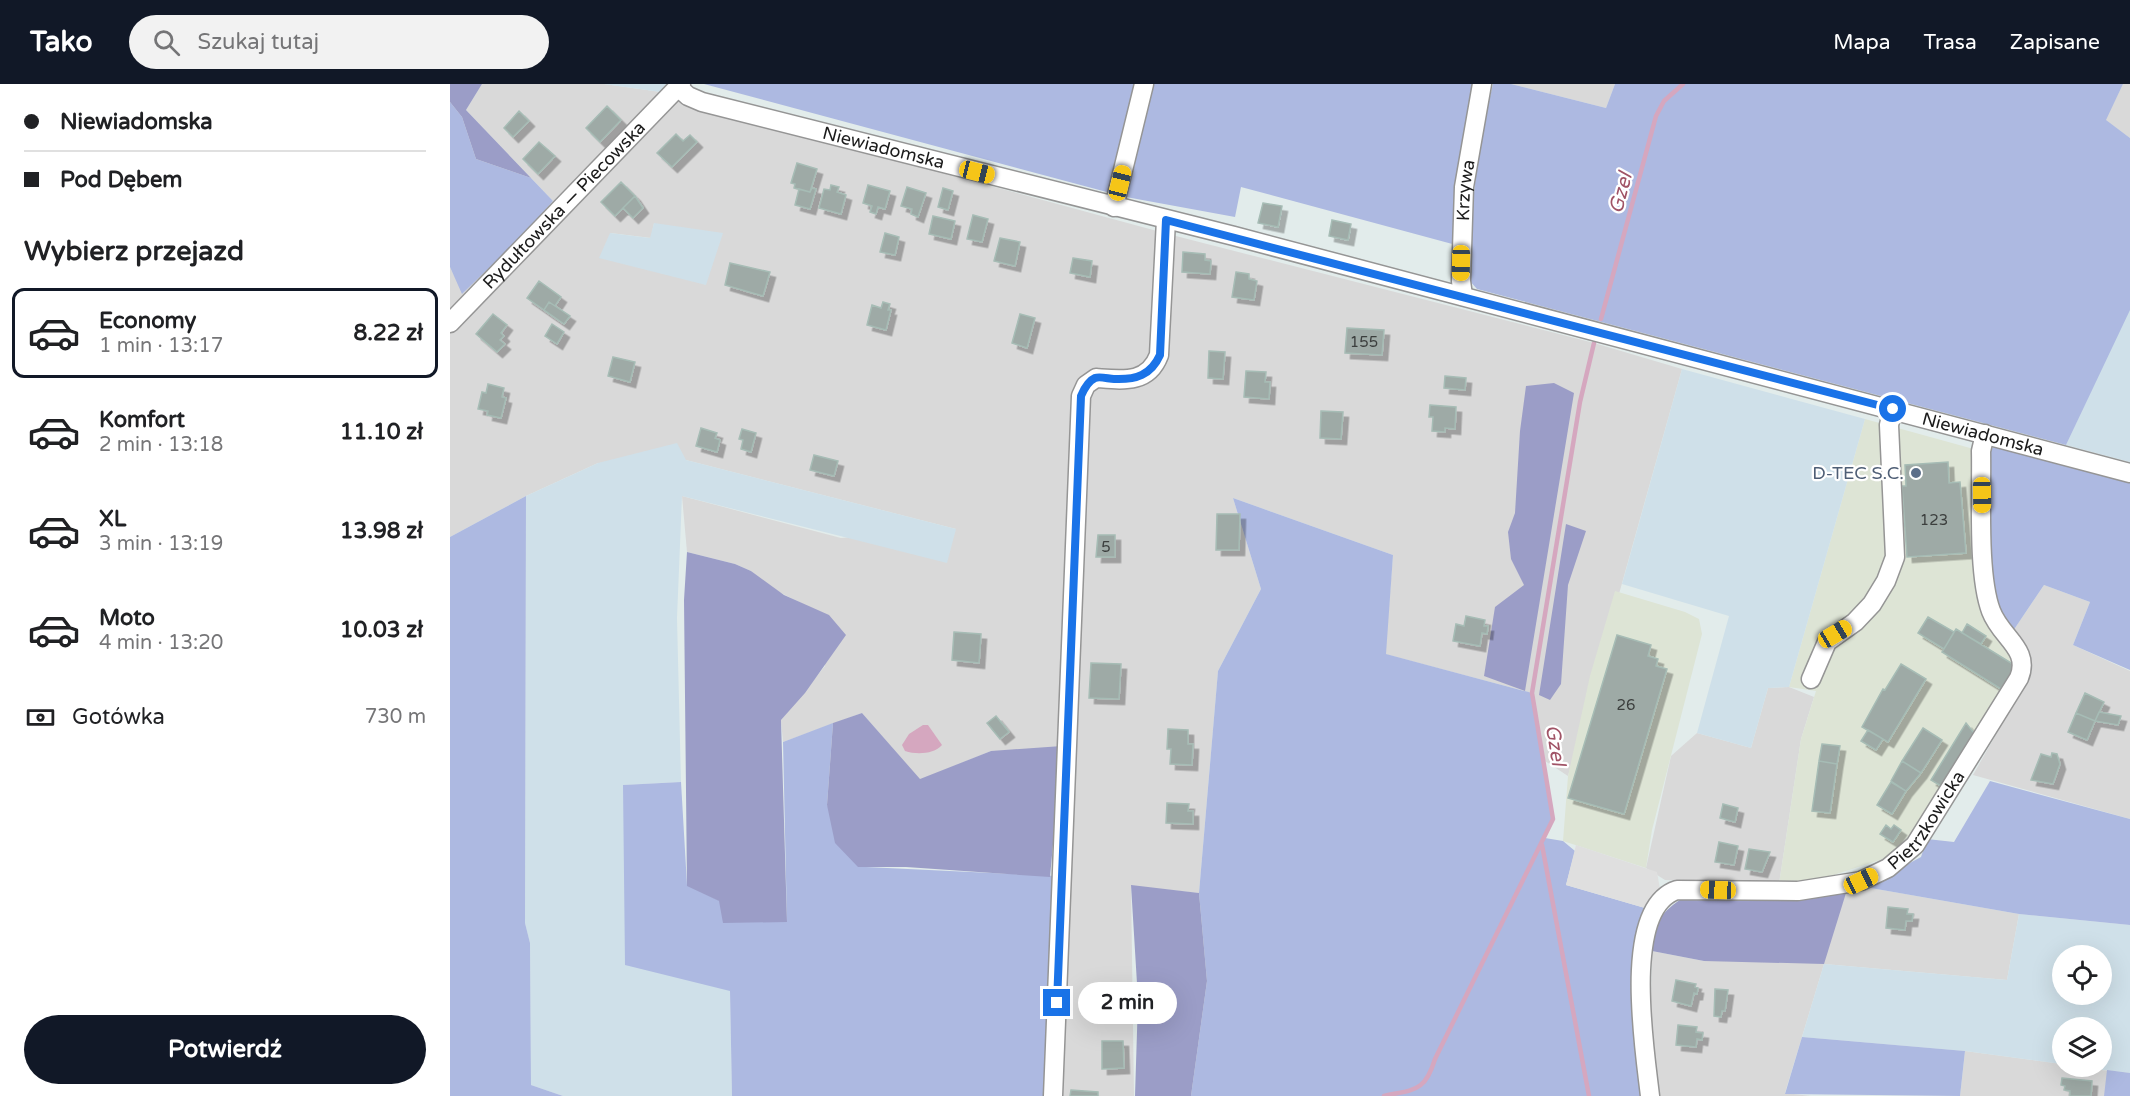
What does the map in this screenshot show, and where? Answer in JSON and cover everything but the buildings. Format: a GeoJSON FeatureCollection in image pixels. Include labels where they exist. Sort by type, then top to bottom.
{"type":"FeatureCollection","features":[{"type":"Feature","properties":{"kind":"street"},"geometry":{"type":"LineString","coordinates":[[1114,207],[1144,84]]}},
{"type":"Feature","properties":{"kind":"street","name":"Krzywa"},"geometry":{"type":"LineString","coordinates":[[1463,296],[1461,281],[1464,187],[1482,84]]}},
{"type":"Feature","properties":{"kind":"street","name":"Niewiadomska"},"geometry":{"type":"LineString","coordinates":[[680,86],[688,96],[702,102],[1233,236],[2130,473]]}},
{"type":"Feature","properties":{"kind":"street","name":"Rydułtowska — Piecowska"},"geometry":{"type":"LineString","coordinates":[[450,323],[680,86]]}},
{"type":"Feature","properties":{"kind":"street"},"geometry":{"type":"LineString","coordinates":[[1053,1096],[1081,396],[1086,385],[1096,378],[1117,380],[1143,375],[1154,368],[1160,355],[1166,220]]}},
{"type":"Feature","properties":{"kind":"street"},"geometry":{"type":"LineString","coordinates":[[1811,679],[1827,642],[1855,622],[1872,604],[1892,567],[1895,557],[1889,426],[1893,409]]}},
{"type":"Feature","properties":{"kind":"street","name":"Pietrzkowicka"},"geometry":{"type":"LineString","coordinates":[[1650,1096],[1640,1004],[1643,949],[1649,917],[1659,901],[1666,894],[1677,890],[1757,892],[1833,886],[1861,881],[1888,868],[1915,845],[2019,678],[2024,661],[1995,620],[1984,582],[1981,451],[1985,434]]}},
{"type":"Feature","properties":{"kind":"shaded area"},"geometry":{"type":"Polygon","coordinates":[[[450,84],[482,84],[466,110],[531,178],[476,159],[462,117],[450,102],[450,84]]]}},
{"type":"Feature","properties":{"kind":"shaded area"},"geometry":{"type":"Polygon","coordinates":[[[482,84],[604,84],[661,92],[777,128],[1168,234],[1594,343],[1682,369],[1568,776],[1542,759],[1532,693],[1385,654],[1393,555],[1233,498],[1261,589],[1218,671],[1199,893],[1131,886],[1134,1096],[1060,1096],[1073,759],[991,751],[920,780],[862,713],[783,742],[781,720],[825,666],[801,603],[773,589],[751,571],[735,564],[687,552],[682,496],[841,538],[956,529],[686,460],[598,463],[526,496],[450,537],[450,267],[463,293],[553,201],[466,110],[482,84]],[[654,223],[651,238],[610,233],[706,285],[654,223]]]}},
{"type":"Feature","properties":{"kind":"shaded area"},"geometry":{"type":"Polygon","coordinates":[[[604,84],[667,84],[661,92],[604,84]]]}},
{"type":"Feature","properties":{"kind":"shaded area"},"geometry":{"type":"Polygon","coordinates":[[[704,84],[1138,84],[1118,195],[704,84]]]}},
{"type":"Feature","properties":{"kind":"shaded area"},"geometry":{"type":"Polygon","coordinates":[[[1154,84],[1476,84],[1456,245],[1241,187],[1235,217],[1126,197],[1154,84]]]}},
{"type":"Feature","properties":{"kind":"shaded area"},"geometry":{"type":"Polygon","coordinates":[[[1493,84],[1511,84],[1606,108],[1615,84],[2123,84],[2106,120],[2130,138],[2130,310],[2066,445],[1477,289],[1469,280],[1471,229],[1478,158],[1493,84]]]}},
{"type":"Feature","properties":{"kind":"shaded area"},"geometry":{"type":"Polygon","coordinates":[[[1511,84],[1615,84],[1606,108],[1511,84]]]}},
{"type":"Feature","properties":{"kind":"shaded area"},"geometry":{"type":"Polygon","coordinates":[[[2123,84],[2130,84],[2130,138],[2105,120],[2123,84]]]}},
{"type":"Feature","properties":{"kind":"shaded area"},"geometry":{"type":"Polygon","coordinates":[[[450,102],[462,117],[476,159],[531,178],[553,201],[520,238],[462,294],[450,267],[450,102]]]}},
{"type":"Feature","properties":{"kind":"shaded area"},"geometry":{"type":"Polygon","coordinates":[[[654,223],[723,233],[706,285],[599,258],[610,233],[650,238],[654,223]]]}},
{"type":"Feature","properties":{"kind":"shaded area"},"geometry":{"type":"Polygon","coordinates":[[[2130,307],[2130,462],[2066,445],[2130,307]]]}},
{"type":"Feature","properties":{"kind":"shaded area"},"geometry":{"type":"Polygon","coordinates":[[[1682,369],[1865,419],[1789,687],[1768,688],[1751,748],[1697,733],[1729,616],[1622,584],[1682,369]]]}},
{"type":"Feature","properties":{"kind":"shaded area"},"geometry":{"type":"Polygon","coordinates":[[[1554,383],[1574,393],[1525,691],[1484,676],[1495,607],[1524,585],[1511,559],[1508,532],[1515,513],[1520,431],[1526,386],[1554,383]]]}},
{"type":"Feature","properties":{"kind":"shaded area"},"geometry":{"type":"Polygon","coordinates":[[[1865,419],[1981,451],[1985,615],[2016,656],[2017,670],[1919,824],[1899,847],[1883,859],[1815,881],[1779,884],[1801,739],[1816,691],[1789,687],[1865,419]]]}},
{"type":"Feature","properties":{"kind":"shaded area"},"geometry":{"type":"Polygon","coordinates":[[[677,443],[686,460],[956,529],[947,563],[682,496],[677,618],[681,782],[623,785],[730,990],[732,1096],[563,1096],[531,1085],[530,943],[525,923],[526,496],[598,463],[677,443]]]}},
{"type":"Feature","properties":{"kind":"shaded area"},"geometry":{"type":"Polygon","coordinates":[[[1995,446],[2130,479],[2130,670],[2073,645],[2090,602],[2044,585],[2013,631],[1998,611],[1989,537],[1987,453],[1995,446]]]}},
{"type":"Feature","properties":{"kind":"shaded area"},"geometry":{"type":"Polygon","coordinates":[[[526,496],[525,923],[530,943],[531,1085],[563,1096],[450,1096],[450,537],[526,496]]]}},
{"type":"Feature","properties":{"kind":"shaded area"},"geometry":{"type":"Polygon","coordinates":[[[1233,498],[1393,555],[1386,654],[1532,693],[1553,819],[1545,838],[1563,841],[1575,851],[1566,885],[1645,908],[1634,941],[1635,1044],[1643,1096],[1191,1096],[1207,981],[1199,893],[1218,671],[1261,589],[1233,498]]]}},
{"type":"Feature","properties":{"kind":"shaded area"},"geometry":{"type":"Polygon","coordinates":[[[1566,524],[1586,531],[1568,585],[1561,684],[1550,700],[1539,695],[1566,524]]]}},
{"type":"Feature","properties":{"kind":"shaded area"},"geometry":{"type":"Polygon","coordinates":[[[687,552],[735,564],[751,571],[784,595],[829,615],[846,635],[805,693],[781,720],[787,922],[723,923],[719,901],[687,886],[684,600],[687,552]]]}},
{"type":"Feature","properties":{"kind":"shaded area"},"geometry":{"type":"Polygon","coordinates":[[[2044,585],[2090,602],[2073,645],[2130,671],[2130,819],[1973,775],[2032,671],[2013,631],[2044,585]]]}},
{"type":"Feature","properties":{"kind":"shaded area"},"geometry":{"type":"Polygon","coordinates":[[[1615,591],[1685,612],[1699,619],[1702,634],[1652,830],[1646,868],[1563,841],[1568,776],[1590,676],[1615,591]]]}},
{"type":"Feature","properties":{"kind":"shaded area"},"geometry":{"type":"Polygon","coordinates":[[[1789,687],[1814,697],[1801,739],[1779,884],[1665,880],[1646,868],[1671,756],[1697,733],[1751,748],[1768,688],[1789,687]]]}},
{"type":"Feature","properties":{"kind":"shaded area"},"geometry":{"type":"Polygon","coordinates":[[[862,713],[920,779],[991,751],[1062,746],[1050,877],[906,867],[858,867],[835,843],[827,805],[833,723],[862,713]]]}},
{"type":"Feature","properties":{"kind":"shaded area"},"geometry":{"type":"Polygon","coordinates":[[[833,723],[827,805],[866,867],[1056,876],[1044,1096],[732,1096],[730,991],[625,965],[623,785],[681,782],[687,885],[720,901],[787,922],[783,742],[833,723]]]}},
{"type":"Feature","properties":{"kind":"shaded area"},"geometry":{"type":"Polygon","coordinates":[[[923,725],[928,725],[942,745],[925,753],[905,751],[902,745],[909,734],[923,725]]]}},
{"type":"Feature","properties":{"kind":"shaded area"},"geometry":{"type":"Polygon","coordinates":[[[1990,781],[2130,819],[2130,925],[2019,914],[1865,887],[1921,857],[1927,839],[1954,842],[1990,781]]]}},
{"type":"Feature","properties":{"kind":"shaded area"},"geometry":{"type":"Polygon","coordinates":[[[1576,845],[1657,872],[1660,889],[1645,908],[1566,885],[1576,845]]]}},
{"type":"Feature","properties":{"kind":"shaded area"},"geometry":{"type":"Polygon","coordinates":[[[1131,885],[1199,893],[1207,981],[1191,1096],[1135,1096],[1138,1000],[1131,885]]]}},
{"type":"Feature","properties":{"kind":"shaded area"},"geometry":{"type":"Polygon","coordinates":[[[1865,887],[2019,914],[2007,980],[1824,964],[1785,1093],[1811,1096],[1651,1096],[1649,1084],[1652,951],[1704,961],[1820,961],[1846,893],[1865,887]]]}},
{"type":"Feature","properties":{"kind":"shaded area"},"geometry":{"type":"Polygon","coordinates":[[[1846,893],[1824,964],[1704,961],[1652,951],[1659,921],[1667,910],[1681,899],[1846,893]]]}},
{"type":"Feature","properties":{"kind":"shaded area"},"geometry":{"type":"Polygon","coordinates":[[[2019,914],[2130,925],[2130,1073],[2112,1071],[2112,1017],[2052,1017],[2052,1063],[1965,1051],[1802,1037],[1824,964],[2007,980],[2019,914]]]}},
{"type":"Feature","properties":{"kind":"shaded area"},"geometry":{"type":"Polygon","coordinates":[[[1802,1037],[1965,1051],[1960,1096],[1785,1094],[1802,1037]]]}},
{"type":"Feature","properties":{"kind":"shaded area"},"geometry":{"type":"Polygon","coordinates":[[[1965,1051],[2052,1063],[2052,1077],[2112,1077],[2112,1071],[2130,1073],[2130,1096],[1960,1096],[1965,1051]]]}},
{"type":"Feature","properties":{"kind":"shaded area"},"geometry":{"type":"Polygon","coordinates":[[[2112,1071],[2130,1073],[2130,1096],[2104,1096],[2106,1077],[2112,1077],[2112,1071]]]}},
{"type":"Feature","properties":{"kind":"waterway","name":"Gzel"},"geometry":{"type":"LineString","coordinates":[[1601,319],[1656,116],[1664,101],[1683,84]]}},
{"type":"Feature","properties":{"kind":"waterway","name":"Gzel"},"geometry":{"type":"LineString","coordinates":[[1384,1096],[1411,1090],[1427,1078],[1553,819],[1532,693],[1580,402],[1594,343]]}},
{"type":"Feature","properties":{"kind":"waterway"},"geometry":{"type":"LineString","coordinates":[[1542,845],[1589,1096]]}},
{"type":"Feature","properties":{"kind":"place","name":"D-TEC S.C."},"geometry":{"type":"Point","coordinates":[1916,473]}},
{"type":"Feature","properties":{"kind":"route"},"geometry":{"type":"LineString","coordinates":[[1057,1003],[1081,396],[1086,385],[1096,378],[1117,380],[1130,378],[1143,375],[1154,368],[1160,355],[1166,220],[1893,409]]}}]}
